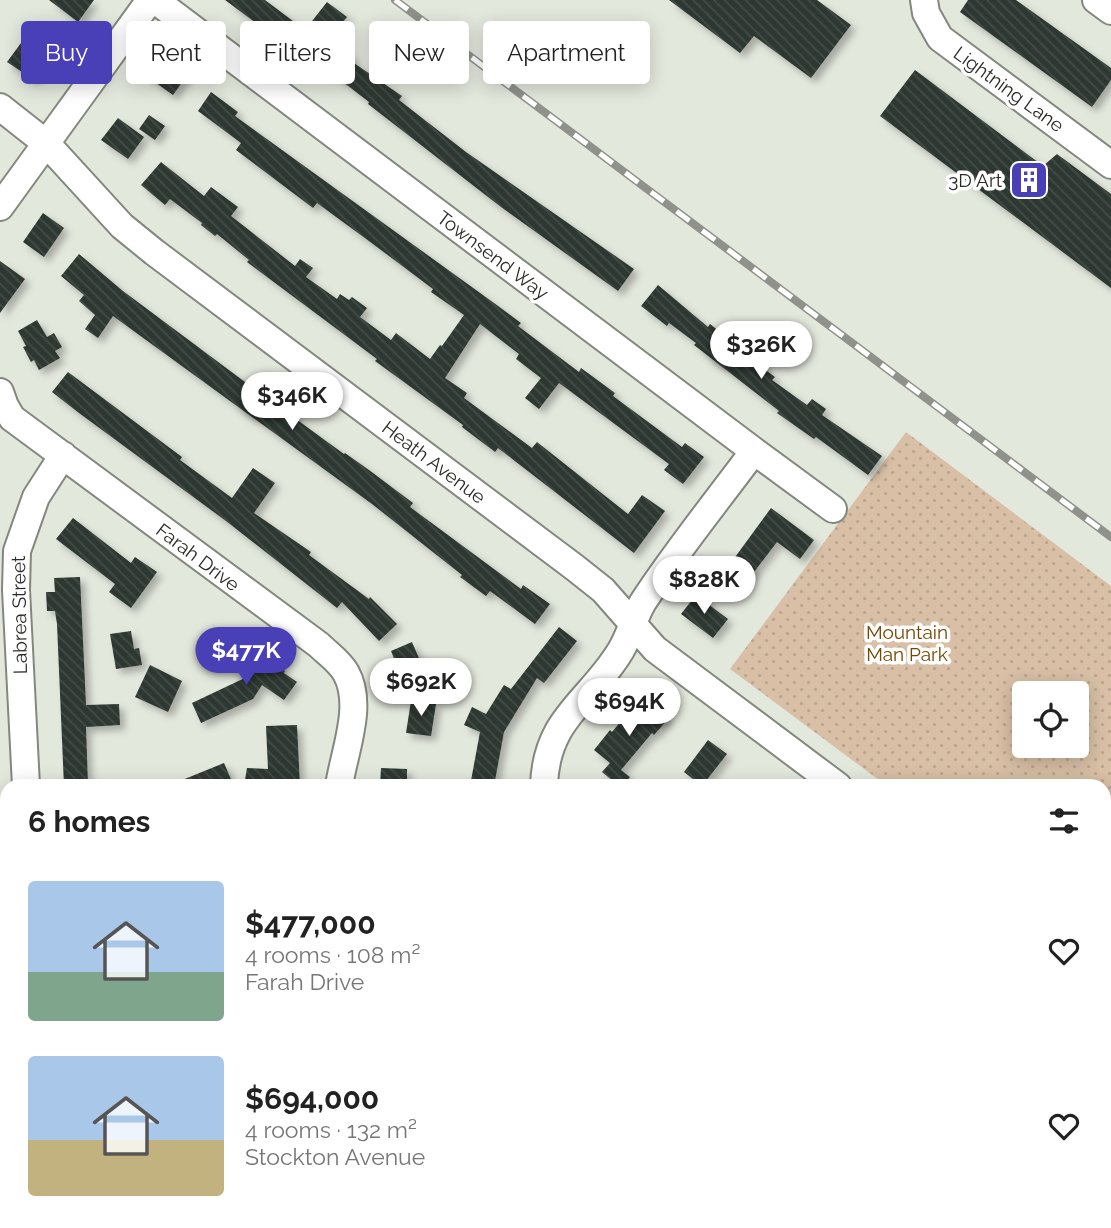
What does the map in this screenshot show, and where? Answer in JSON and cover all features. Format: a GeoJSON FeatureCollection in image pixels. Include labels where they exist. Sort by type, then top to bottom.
{"type":"FeatureCollection","features":[{"type":"Feature","properties":{"kind":"street"},"geometry":{"type":"LineString","coordinates":[[0,208],[153,0]]}},
{"type":"Feature","properties":{"kind":"street","name":"Townsend Way"},"geometry":{"type":"LineString","coordinates":[[153,0],[833,509]]}},
{"type":"Feature","properties":{"kind":"street","name":"Lightning Lane"},"geometry":{"type":"LineString","coordinates":[[924,0],[929,20],[940,38],[1111,165]]}},
{"type":"Feature","properties":{"kind":"street"},"geometry":{"type":"LineString","coordinates":[[1096,0],[1111,11]]}},
{"type":"Feature","properties":{"kind":"street","name":"Heath Avenue"},"geometry":{"type":"LineString","coordinates":[[0,107],[47,144],[122,226],[574,567],[603,590],[655,649],[821,779]]}},
{"type":"Feature","properties":{"kind":"street","name":"Farah Drive"},"geometry":{"type":"LineString","coordinates":[[0,392],[12,418],[319,645],[345,671],[352,686],[353,703],[340,779]]}},
{"type":"Feature","properties":{"kind":"street"},"geometry":{"type":"LineString","coordinates":[[544,779],[550,744],[560,727],[621,650],[644,600],[754,452]]}},
{"type":"Feature","properties":{"kind":"street","name":"Labrea Street"},"geometry":{"type":"LineString","coordinates":[[25,779],[9,636],[17,551],[36,497],[63,455]]}},
{"type":"Feature","properties":{"kind":"green space","name":"Mountain Man Park"},"geometry":{"type":"Polygon","coordinates":[[[906,432],[1111,586],[1111,779],[878,779],[730,669],[906,432]]]}},
{"type":"Feature","properties":{"kind":"building"},"geometry":{"type":"Polygon","coordinates":[[[49,0],[94,0],[77,21],[49,0]]]}},
{"type":"Feature","properties":{"kind":"building"},"geometry":{"type":"Polygon","coordinates":[[[225,0],[265,0],[293,21],[253,21],[225,0]]]}},
{"type":"Feature","properties":{"kind":"building"},"geometry":{"type":"Polygon","coordinates":[[[669,0],[817,0],[851,25],[811,78],[754,36],[740,53],[669,0]]]}},
{"type":"Feature","properties":{"kind":"building"},"geometry":{"type":"Polygon","coordinates":[[[968,0],[1016,0],[1111,68],[1111,80],[1092,107],[960,12],[968,0]]]}},
{"type":"Feature","properties":{"kind":"building"},"geometry":{"type":"Polygon","coordinates":[[[327,2],[347,17],[344,21],[312,21],[327,2]]]}},
{"type":"Feature","properties":{"kind":"building"},"geometry":{"type":"Polygon","coordinates":[[[21,43],[21,71],[7,62],[21,43]]]}},
{"type":"Feature","properties":{"kind":"building"},"geometry":{"type":"Polygon","coordinates":[[[355,64],[369,73],[369,84],[385,84],[402,96],[399,100],[466,152],[634,269],[618,291],[501,207],[368,104],[369,102],[346,84],[355,84],[355,64]]]}},
{"type":"Feature","properties":{"kind":"building","name":"3D Art"},"geometry":{"type":"Polygon","coordinates":[[[915,70],[1043,166],[1057,154],[1111,194],[1111,288],[880,116],[915,70]]]}},
{"type":"Feature","properties":{"kind":"building"},"geometry":{"type":"Polygon","coordinates":[[[157,84],[181,84],[173,95],[157,84]]]}},
{"type":"Feature","properties":{"kind":"building"},"geometry":{"type":"Polygon","coordinates":[[[211,92],[238,112],[235,116],[521,323],[518,326],[579,372],[581,368],[615,393],[613,396],[682,447],[685,443],[704,457],[683,484],[664,470],[669,464],[559,383],[539,409],[525,398],[541,378],[516,359],[519,354],[480,324],[445,378],[467,393],[464,398],[532,448],[537,442],[628,514],[642,495],[665,511],[634,553],[498,448],[495,452],[462,427],[463,425],[375,361],[377,359],[247,262],[249,260],[217,234],[215,236],[170,199],[165,205],[141,185],[161,162],[204,196],[211,187],[238,207],[231,216],[295,266],[300,259],[313,268],[306,277],[337,299],[340,294],[349,300],[352,297],[367,308],[360,317],[391,340],[396,333],[430,359],[440,345],[442,346],[464,315],[317,203],[313,208],[236,150],[241,143],[198,111],[211,92]]]}},
{"type":"Feature","properties":{"kind":"building"},"geometry":{"type":"Polygon","coordinates":[[[149,115],[165,126],[155,140],[139,129],[149,115]]]}},
{"type":"Feature","properties":{"kind":"building"},"geometry":{"type":"Polygon","coordinates":[[[118,118],[144,137],[128,159],[101,140],[118,118]]]}},
{"type":"Feature","properties":{"kind":"building"},"geometry":{"type":"Polygon","coordinates":[[[43,213],[64,228],[44,257],[23,242],[43,213]]]}},
{"type":"Feature","properties":{"kind":"building"},"geometry":{"type":"Polygon","coordinates":[[[79,254],[123,291],[241,379],[413,503],[410,507],[521,589],[523,585],[550,604],[535,624],[490,591],[486,596],[372,504],[113,316],[98,338],[85,329],[95,315],[79,301],[84,295],[61,276],[79,254]]]}},
{"type":"Feature","properties":{"kind":"building"},"geometry":{"type":"Polygon","coordinates":[[[0,261],[25,279],[0,313],[0,261]]]}},
{"type":"Feature","properties":{"kind":"building"},"geometry":{"type":"Polygon","coordinates":[[[658,285],[708,327],[710,324],[735,344],[733,346],[775,377],[772,380],[807,405],[812,399],[826,409],[822,415],[882,456],[868,475],[816,437],[814,439],[777,413],[779,411],[694,345],[696,343],[641,306],[658,285]]]}},
{"type":"Feature","properties":{"kind":"building"},"geometry":{"type":"Polygon","coordinates":[[[37,320],[47,337],[54,333],[62,347],[55,351],[60,358],[39,370],[34,360],[31,362],[18,331],[37,320]]]}},
{"type":"Feature","properties":{"kind":"building"},"geometry":{"type":"Polygon","coordinates":[[[68,372],[232,498],[253,468],[275,483],[254,513],[311,552],[309,555],[369,599],[370,597],[397,624],[379,641],[342,602],[337,608],[226,521],[79,413],[52,392],[68,372]]]}},
{"type":"Feature","properties":{"kind":"building"},"geometry":{"type":"Polygon","coordinates":[[[771,508],[814,540],[800,559],[777,542],[741,589],[722,575],[771,508]]]}},
{"type":"Feature","properties":{"kind":"building"},"geometry":{"type":"Polygon","coordinates":[[[73,518],[131,563],[135,557],[157,572],[131,608],[109,592],[115,584],[56,539],[73,518]]]}},
{"type":"Feature","properties":{"kind":"building"},"geometry":{"type":"Polygon","coordinates":[[[80,577],[86,705],[119,704],[120,725],[86,727],[88,779],[64,779],[57,624],[55,611],[47,611],[46,592],[55,592],[54,578],[80,577]]]}},
{"type":"Feature","properties":{"kind":"building"},"geometry":{"type":"Polygon","coordinates":[[[696,595],[728,619],[713,638],[681,614],[696,595]]]}},
{"type":"Feature","properties":{"kind":"building"},"geometry":{"type":"Polygon","coordinates":[[[559,627],[577,641],[544,683],[537,678],[504,732],[495,779],[471,779],[480,732],[464,725],[472,707],[486,714],[504,685],[511,689],[559,627]]]}},
{"type":"Feature","properties":{"kind":"building"},"geometry":{"type":"Polygon","coordinates":[[[131,631],[134,649],[139,648],[142,665],[116,669],[110,634],[131,631]]]}},
{"type":"Feature","properties":{"kind":"building"},"geometry":{"type":"Polygon","coordinates":[[[412,642],[427,677],[405,686],[391,651],[412,642]]]}},
{"type":"Feature","properties":{"kind":"building"},"geometry":{"type":"Polygon","coordinates":[[[252,648],[275,664],[278,662],[276,664],[284,673],[297,682],[284,700],[262,685],[253,699],[201,723],[192,703],[249,676],[238,668],[252,648]]]}},
{"type":"Feature","properties":{"kind":"building"},"geometry":{"type":"Polygon","coordinates":[[[150,665],[182,681],[168,712],[135,697],[150,665]]]}},
{"type":"Feature","properties":{"kind":"building"},"geometry":{"type":"Polygon","coordinates":[[[642,696],[669,718],[654,735],[652,733],[621,770],[630,777],[628,779],[610,779],[602,772],[610,763],[594,750],[610,730],[612,732],[642,696]]]}},
{"type":"Feature","properties":{"kind":"building"},"geometry":{"type":"Polygon","coordinates":[[[411,701],[436,704],[431,736],[406,733],[411,701]]]}},
{"type":"Feature","properties":{"kind":"building"},"geometry":{"type":"Polygon","coordinates":[[[297,725],[300,779],[245,779],[247,768],[268,769],[266,726],[297,725]]]}},
{"type":"Feature","properties":{"kind":"building"},"geometry":{"type":"Polygon","coordinates":[[[708,740],[727,754],[707,779],[693,779],[684,772],[708,740]]]}},
{"type":"Feature","properties":{"kind":"building"},"geometry":{"type":"Polygon","coordinates":[[[224,763],[231,779],[185,779],[224,763]]]}},
{"type":"Feature","properties":{"kind":"building"},"geometry":{"type":"Polygon","coordinates":[[[381,768],[407,769],[407,779],[380,779],[381,768]]]}},
{"type":"Feature","properties":{"kind":"railway"},"geometry":{"type":"LineString","coordinates":[[395,0],[1111,537]]}},
{"type":"Feature","properties":{"kind":"place","name":"3D Art"},"geometry":{"type":"Point","coordinates":[1029,180]}}]}
